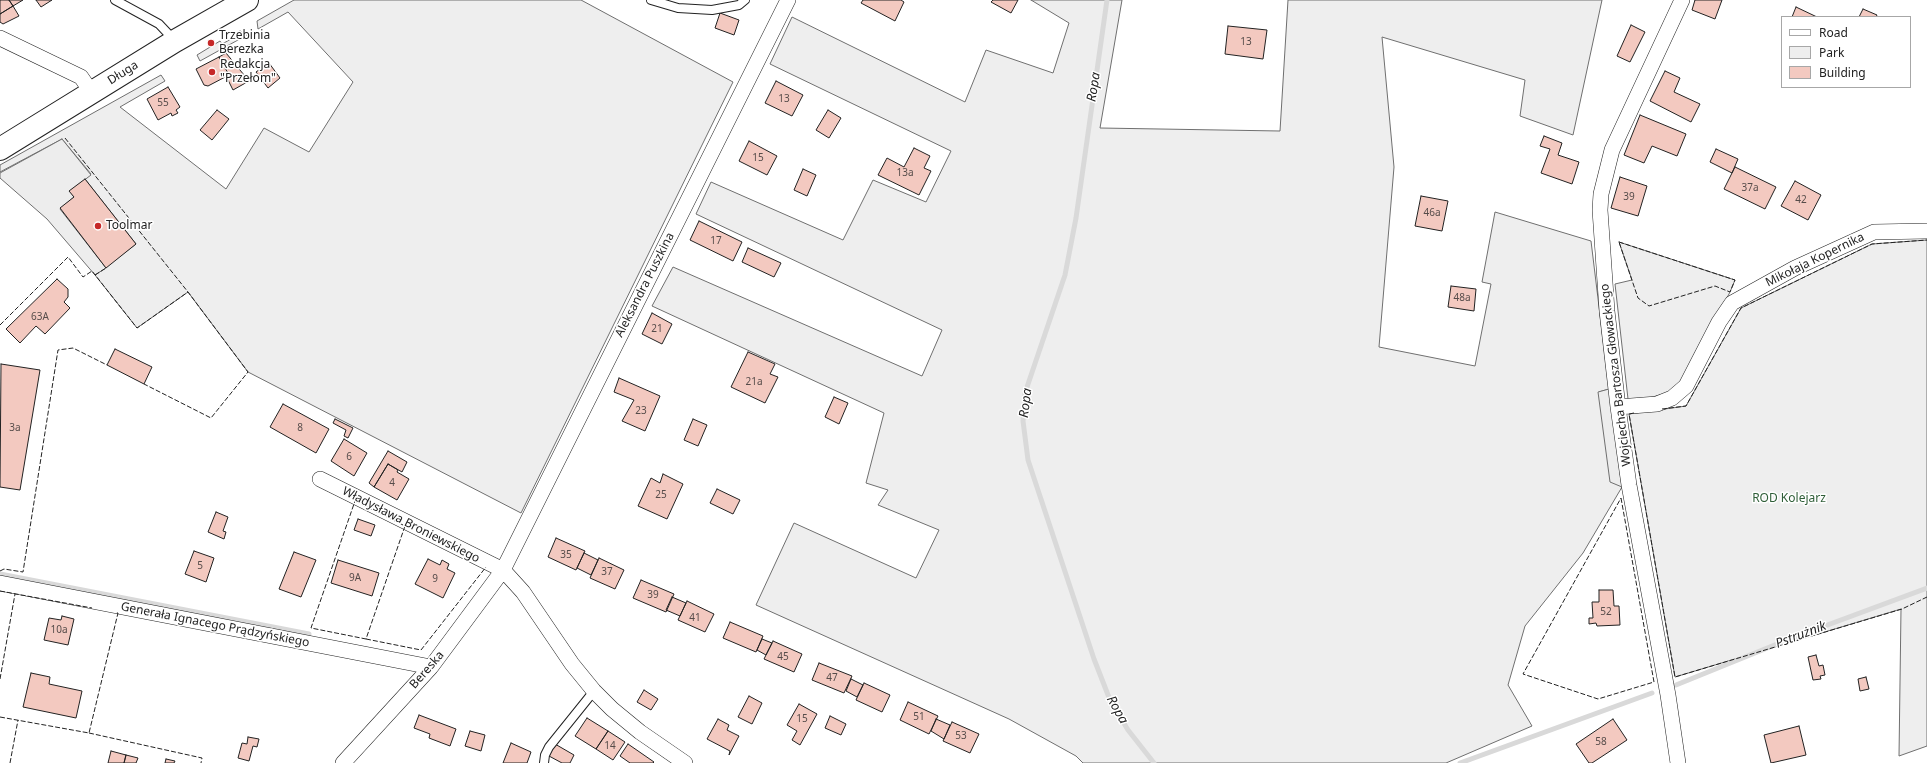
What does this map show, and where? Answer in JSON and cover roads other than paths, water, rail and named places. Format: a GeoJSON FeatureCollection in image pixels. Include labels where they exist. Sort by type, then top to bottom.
{"type":"FeatureCollection","features":[{"type":"Feature","properties":{"kind":"main road","name":"Długa"},"geometry":{"type":"LineString","coordinates":[[0,149],[175,41],[247,0]]}},
{"type":"Feature","properties":{"kind":"street","name":"Wojciecha Bartosza Głowackiego"},"geometry":{"type":"LineString","coordinates":[[1678,763],[1668,695],[1629,485],[1607,311],[1600,210],[1601,194],[1612,150],[1682,0]]}},
{"type":"Feature","properties":{"kind":"street","name":"Aleksandra Puszkina"},"geometry":{"type":"LineString","coordinates":[[503,570],[784,1]]}},
{"type":"Feature","properties":{"kind":"street"},"geometry":{"type":"LineString","coordinates":[[0,38],[81,77],[92,93]]}},
{"type":"Feature","properties":{"kind":"street","name":"Mikołaja Kopernika"},"geometry":{"type":"LineString","coordinates":[[1618,407],[1657,404],[1672,398],[1686,386],[1719,322],[1732,303],[1794,268],[1874,232],[1927,231]]}},
{"type":"Feature","properties":{"kind":"street","name":"Władysława Broniewskiego"},"geometry":{"type":"LineString","coordinates":[[320,479],[503,570]]}},
{"type":"Feature","properties":{"kind":"street","name":"Bereska"},"geometry":{"type":"LineString","coordinates":[[343,763],[431,667],[503,570]]}},
{"type":"Feature","properties":{"kind":"street"},"geometry":{"type":"LineString","coordinates":[[503,570],[523,592],[572,664],[594,691],[612,709],[640,732],[685,763]]}},
{"type":"Feature","properties":{"kind":"street","name":"Generała Ignacego Prądzyńskiego"},"geometry":{"type":"LineString","coordinates":[[0,583],[431,667]]}},
{"type":"Feature","properties":{"kind":"lane"},"geometry":{"type":"LineString","coordinates":[[115,0],[159,24],[175,41]]}},
{"type":"Feature","properties":{"kind":"lane"},"geometry":{"type":"LineString","coordinates":[[651,0],[678,8],[712,10],[739,4],[745,0]]}},
{"type":"Feature","properties":{"kind":"lane"},"geometry":{"type":"LineString","coordinates":[[544,763],[545,755],[549,746],[594,691]]}},
{"type":"Feature","properties":{"kind":"waterway","name":"Ropa"},"geometry":{"type":"LineString","coordinates":[[1107,0],[1076,218],[1065,275],[1025,393],[1023,421],[1028,460],[1094,659],[1110,700],[1128,730],[1154,763]]}},
{"type":"Feature","properties":{"kind":"waterway"},"geometry":{"type":"LineString","coordinates":[[0,574],[309,634]]}},
{"type":"Feature","properties":{"kind":"waterway","name":"Pstrużnik"},"geometry":{"type":"LineString","coordinates":[[1676,685],[1787,640],[1927,588]]}},
{"type":"Feature","properties":{"kind":"waterway","name":"Pstrużnik"},"geometry":{"type":"LineString","coordinates":[[1460,763],[1652,693]]}},
{"type":"Feature","properties":{"kind":"place","name":"Trzebinia Berezka"},"geometry":{"type":"Point","coordinates":[211,43]}},
{"type":"Feature","properties":{"kind":"place","name":"Redakcja \"Przełom\""},"geometry":{"type":"Point","coordinates":[212,72]}},
{"type":"Feature","properties":{"kind":"place","name":"Toolmar"},"geometry":{"type":"Point","coordinates":[98,226]}},
{"type":"Feature","properties":{"kind":"park label","name":"ROD Kolejarz"},"geometry":{"type":"Point","coordinates":[1789,499]}}]}
